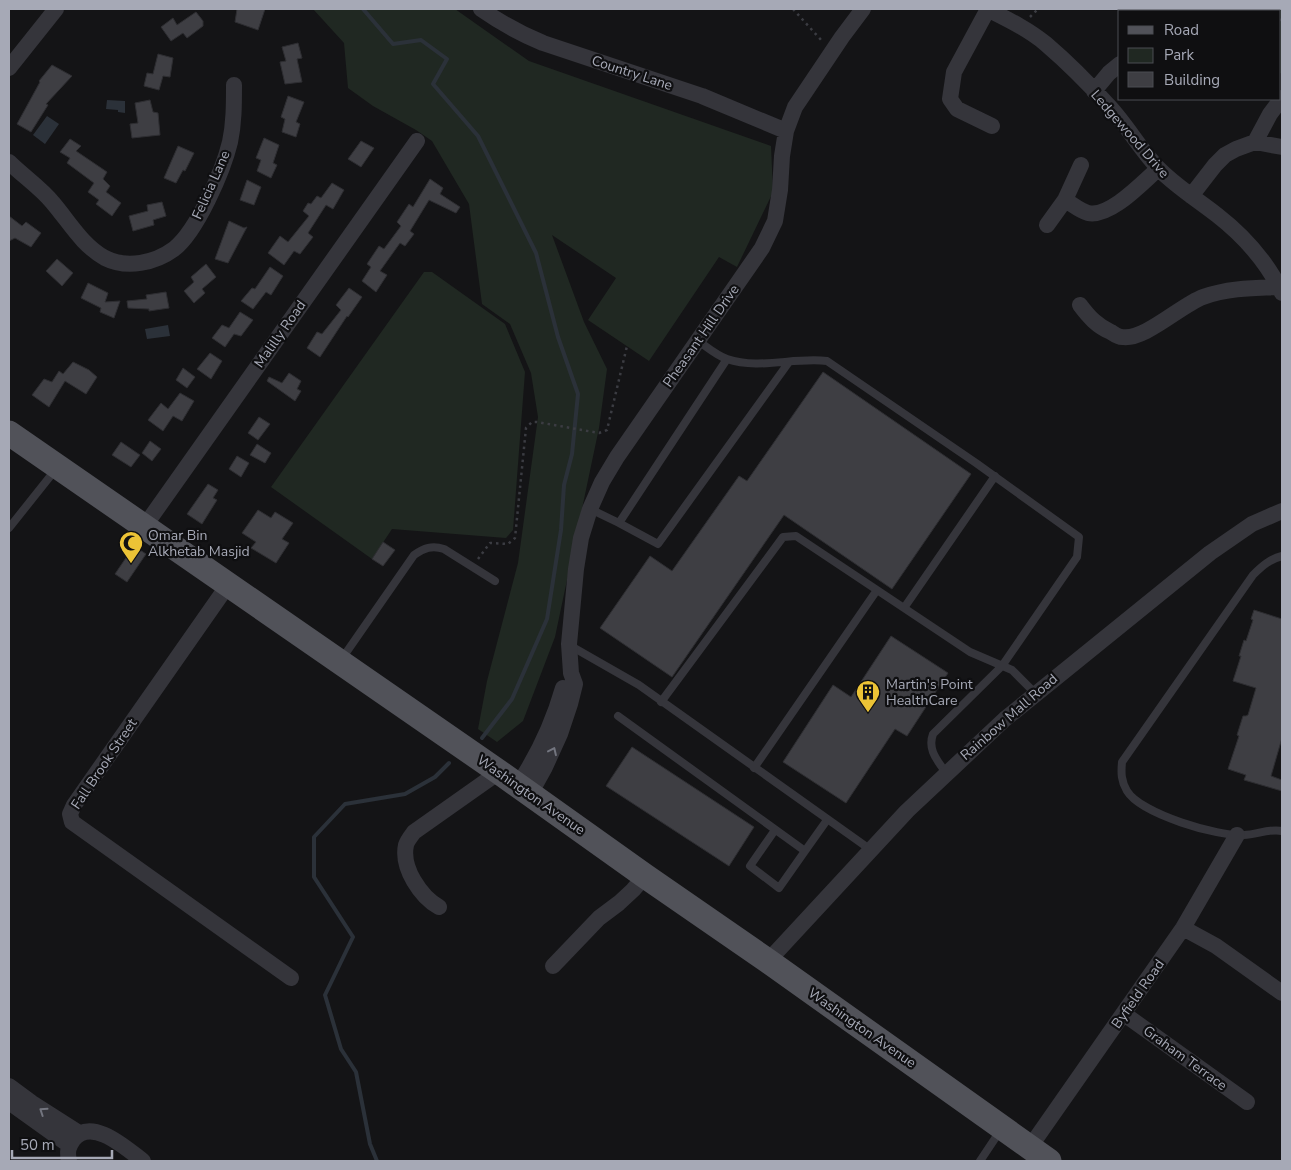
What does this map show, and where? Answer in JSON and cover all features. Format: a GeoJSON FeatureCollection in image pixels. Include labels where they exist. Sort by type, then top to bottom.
{"type":"FeatureCollection","features":[{"type":"Feature","properties":{"kind":"main road","name":"Washington Avenue"},"geometry":{"type":"LineString","coordinates":[[9,433],[516,784],[1040,1154]]}},
{"type":"Feature","properties":{"kind":"street"},"geometry":{"type":"LineString","coordinates":[[9,68],[56,9]]}},
{"type":"Feature","properties":{"kind":"street","name":"Country Lane"},"geometry":{"type":"LineString","coordinates":[[481,9],[499,22],[543,43],[702,96],[786,131]]}},
{"type":"Feature","properties":{"kind":"street","name":"Pheasant Hill Drive"},"geometry":{"type":"LineString","coordinates":[[516,784],[545,767],[566,719],[575,684],[571,673],[569,644],[576,569],[590,509],[602,482],[617,457],[762,248],[775,221],[786,131],[795,107],[863,9]]}},
{"type":"Feature","properties":{"kind":"street"},"geometry":{"type":"LineString","coordinates":[[987,9],[954,72],[950,99],[957,109],[992,126]]}},
{"type":"Feature","properties":{"kind":"street","name":"Ledgewood Drive"},"geometry":{"type":"LineString","coordinates":[[987,9],[1022,27],[1045,43],[1108,105],[1158,169],[1248,242],[1270,270],[1281,290]]}},
{"type":"Feature","properties":{"kind":"street"},"geometry":{"type":"LineString","coordinates":[[1094,91],[1118,66]]}},
{"type":"Feature","properties":{"kind":"street","name":"Felicia Lane"},"geometry":{"type":"LineString","coordinates":[[9,162],[52,202],[86,245],[107,258],[130,264],[153,261],[174,248],[192,227],[206,202],[229,144],[234,114],[234,85]]}},
{"type":"Feature","properties":{"kind":"street"},"geometry":{"type":"LineString","coordinates":[[1255,142],[1270,114],[1280,100]]}},
{"type":"Feature","properties":{"kind":"street","name":"Malilly Road"},"geometry":{"type":"LineString","coordinates":[[144,527],[417,141]]}},
{"type":"Feature","properties":{"kind":"street"},"geometry":{"type":"LineString","coordinates":[[1191,196],[1215,165],[1236,149],[1255,142],[1282,147]]}},
{"type":"Feature","properties":{"kind":"street"},"geometry":{"type":"LineString","coordinates":[[1047,225],[1065,200],[1081,165]]}},
{"type":"Feature","properties":{"kind":"street"},"geometry":{"type":"LineString","coordinates":[[1065,200],[1089,213],[1102,212],[1113,207],[1158,169]]}},
{"type":"Feature","properties":{"kind":"street"},"geometry":{"type":"LineString","coordinates":[[1080,305],[1089,317],[1101,327],[1122,337],[1136,336],[1202,298],[1224,291],[1257,288],[1281,290]]}},
{"type":"Feature","properties":{"kind":"street","name":"Rainbow Mall Road"},"geometry":{"type":"LineString","coordinates":[[768,961],[907,811],[946,773],[1035,693],[1230,538],[1252,524],[1282,512]]}},
{"type":"Feature","properties":{"kind":"street","name":"Fall Brook Street"},"geometry":{"type":"LineString","coordinates":[[228,586],[70,814],[72,822],[291,978]]}},
{"type":"Feature","properties":{"kind":"street"},"geometry":{"type":"LineString","coordinates":[[439,907],[430,902],[415,882],[406,861],[406,844],[414,832],[516,784]]}},
{"type":"Feature","properties":{"kind":"street","name":"Byfield Road"},"geometry":{"type":"LineString","coordinates":[[1040,1154],[1124,1014],[1183,928],[1236,835]]}},
{"type":"Feature","properties":{"kind":"street"},"geometry":{"type":"LineString","coordinates":[[553,966],[593,924],[626,896],[645,876]]}},
{"type":"Feature","properties":{"kind":"street"},"geometry":{"type":"LineString","coordinates":[[1183,928],[1216,946],[1282,993]]}},
{"type":"Feature","properties":{"kind":"street","name":"Graham Terrace"},"geometry":{"type":"LineString","coordinates":[[1124,1014],[1246,1102]]}},
{"type":"Feature","properties":{"kind":"street"},"geometry":{"type":"LineString","coordinates":[[9,1086],[48,1114],[72,1146]]}},
{"type":"Feature","properties":{"kind":"street"},"geometry":{"type":"LineString","coordinates":[[9,1102],[72,1146]]}},
{"type":"Feature","properties":{"kind":"street"},"geometry":{"type":"LineString","coordinates":[[72,1146],[88,1130],[100,1132],[143,1161]]}},
{"type":"Feature","properties":{"kind":"lane"},"geometry":{"type":"LineString","coordinates":[[698,340],[711,351],[727,359],[753,364],[811,359],[827,362],[995,476],[1080,537],[1077,556],[1002,666],[933,734],[930,742],[931,749],[946,773]]}},
{"type":"Feature","properties":{"kind":"lane"},"geometry":{"type":"LineString","coordinates":[[619,523],[727,359]]}},
{"type":"Feature","properties":{"kind":"lane"},"geometry":{"type":"LineString","coordinates":[[590,509],[658,544],[789,362]]}},
{"type":"Feature","properties":{"kind":"lane"},"geometry":{"type":"LineString","coordinates":[[9,528],[57,468]]}},
{"type":"Feature","properties":{"kind":"lane"},"geometry":{"type":"LineString","coordinates":[[904,608],[995,476]]}},
{"type":"Feature","properties":{"kind":"lane"},"geometry":{"type":"LineString","coordinates":[[661,702],[783,537],[796,536],[970,652],[1012,670],[1035,693]]}},
{"type":"Feature","properties":{"kind":"lane"},"geometry":{"type":"LineString","coordinates":[[339,662],[414,555],[422,549],[437,547],[444,549],[495,581]]}},
{"type":"Feature","properties":{"kind":"lane"},"geometry":{"type":"LineString","coordinates":[[1282,556],[1274,558],[1263,565],[1253,576],[1122,762],[1121,777],[1128,793],[1139,803],[1162,815],[1197,827],[1236,835],[1282,831]]}},
{"type":"Feature","properties":{"kind":"lane"},"geometry":{"type":"LineString","coordinates":[[754,768],[876,590]]}},
{"type":"Feature","properties":{"kind":"lane"},"geometry":{"type":"LineString","coordinates":[[569,644],[639,686],[871,850]]}},
{"type":"Feature","properties":{"kind":"lane"},"geometry":{"type":"LineString","coordinates":[[618,716],[805,851]]}},
{"type":"Feature","properties":{"kind":"lane"},"geometry":{"type":"LineString","coordinates":[[775,830],[750,866],[779,888],[827,820]]}},
{"type":"Feature","properties":{"kind":"lane"},"geometry":{"type":"LineString","coordinates":[[980,1161],[1003,1128]]}},
{"type":"Feature","properties":{"kind":"path"},"geometry":{"type":"LineString","coordinates":[[793,9],[821,40],[834,50]]}},
{"type":"Feature","properties":{"kind":"path"},"geometry":{"type":"LineString","coordinates":[[1034,13],[1038,9]]}},
{"type":"Feature","properties":{"kind":"path"},"geometry":{"type":"LineString","coordinates":[[478,558],[490,543],[508,544],[515,538],[526,428],[532,422],[537,422],[599,433],[607,430],[627,346]]}},
{"type":"Feature","properties":{"kind":"green space"},"geometry":{"type":"Polygon","coordinates":[[[313,9],[455,9],[529,61],[771,146],[773,192],[737,267],[719,257],[649,361],[588,320],[616,278],[552,235],[584,322],[607,369],[599,428],[555,637],[523,721],[497,742],[478,729],[487,681],[518,563],[538,417],[531,373],[510,324],[482,304],[469,204],[432,141],[373,106],[348,88],[344,43],[313,9]]]}},
{"type":"Feature","properties":{"kind":"green space"},"geometry":{"type":"Polygon","coordinates":[[[1282,9],[1282,74],[1281,10],[1230,10],[1282,9]]]}},
{"type":"Feature","properties":{"kind":"green space"},"geometry":{"type":"Polygon","coordinates":[[[424,272],[432,272],[505,324],[525,372],[513,530],[506,538],[392,529],[372,559],[271,487],[424,272]]]}},
{"type":"Feature","properties":{"kind":"shaded area"},"geometry":{"type":"Polygon","coordinates":[[[107,100],[125,101],[125,113],[106,109],[107,100]]]}},
{"type":"Feature","properties":{"kind":"shaded area"},"geometry":{"type":"Polygon","coordinates":[[[47,116],[59,124],[45,144],[33,135],[47,116]]]}},
{"type":"Feature","properties":{"kind":"shaded area"},"geometry":{"type":"Polygon","coordinates":[[[168,325],[170,336],[147,339],[145,329],[168,325]]]}},
{"type":"Feature","properties":{"kind":"building"},"geometry":{"type":"Polygon","coordinates":[[[237,9],[265,9],[258,30],[235,22],[237,9]]]}},
{"type":"Feature","properties":{"kind":"building"},"geometry":{"type":"Polygon","coordinates":[[[196,12],[203,21],[203,26],[187,38],[183,33],[171,41],[161,27],[173,18],[177,25],[196,12]]]}},
{"type":"Feature","properties":{"kind":"building"},"geometry":{"type":"Polygon","coordinates":[[[298,43],[302,58],[297,59],[302,82],[285,84],[280,62],[286,61],[282,47],[298,43]]]}},
{"type":"Feature","properties":{"kind":"building"},"geometry":{"type":"Polygon","coordinates":[[[158,54],[173,58],[170,77],[163,76],[159,90],[144,86],[147,73],[153,74],[158,54]]]}},
{"type":"Feature","properties":{"kind":"building"},"geometry":{"type":"Polygon","coordinates":[[[52,65],[72,76],[46,104],[48,105],[31,132],[17,124],[39,81],[52,65]]]}},
{"type":"Feature","properties":{"kind":"building"},"geometry":{"type":"Polygon","coordinates":[[[288,96],[304,102],[296,122],[300,124],[296,137],[282,132],[285,119],[281,117],[288,96]]]}},
{"type":"Feature","properties":{"kind":"building"},"geometry":{"type":"Polygon","coordinates":[[[150,100],[153,112],[158,113],[160,135],[132,138],[130,124],[138,123],[135,103],[150,100]]]}},
{"type":"Feature","properties":{"kind":"building"},"geometry":{"type":"Polygon","coordinates":[[[264,138],[279,145],[273,163],[277,165],[271,178],[257,171],[261,160],[256,158],[264,138]]]}},
{"type":"Feature","properties":{"kind":"building"},"geometry":{"type":"Polygon","coordinates":[[[70,139],[81,146],[76,151],[107,172],[103,179],[110,186],[106,192],[121,203],[112,216],[96,204],[99,200],[88,192],[94,183],[67,163],[70,158],[60,152],[70,139]]]}},
{"type":"Feature","properties":{"kind":"building"},"geometry":{"type":"Polygon","coordinates":[[[361,141],[374,148],[361,167],[348,159],[361,141]]]}},
{"type":"Feature","properties":{"kind":"building"},"geometry":{"type":"Polygon","coordinates":[[[178,146],[194,153],[185,171],[183,170],[176,183],[164,178],[178,146]]]}},
{"type":"Feature","properties":{"kind":"building"},"geometry":{"type":"Polygon","coordinates":[[[430,179],[443,188],[440,194],[460,207],[456,213],[429,200],[410,231],[414,234],[405,246],[400,243],[380,271],[387,275],[376,292],[362,281],[371,267],[367,264],[379,246],[384,249],[401,226],[397,222],[409,204],[413,207],[430,179]]]}},
{"type":"Feature","properties":{"kind":"building"},"geometry":{"type":"Polygon","coordinates":[[[247,180],[261,187],[254,205],[240,200],[247,180]]]}},
{"type":"Feature","properties":{"kind":"building"},"geometry":{"type":"Polygon","coordinates":[[[332,183],[344,190],[333,209],[326,205],[308,233],[313,237],[300,254],[294,251],[284,265],[268,253],[280,236],[288,242],[309,216],[303,211],[308,203],[311,204],[317,196],[321,198],[332,183]]]}},
{"type":"Feature","properties":{"kind":"building"},"geometry":{"type":"Polygon","coordinates":[[[162,202],[166,216],[153,220],[154,225],[133,231],[129,216],[148,211],[147,205],[162,202]]]}},
{"type":"Feature","properties":{"kind":"building"},"geometry":{"type":"Polygon","coordinates":[[[9,216],[22,226],[26,222],[41,233],[31,247],[15,238],[9,241],[9,216]]]}},
{"type":"Feature","properties":{"kind":"building"},"geometry":{"type":"Polygon","coordinates":[[[229,221],[244,228],[247,227],[228,263],[215,259],[229,221]]]}},
{"type":"Feature","properties":{"kind":"building"},"geometry":{"type":"Polygon","coordinates":[[[57,259],[73,273],[62,286],[46,271],[57,259]]]}},
{"type":"Feature","properties":{"kind":"building"},"geometry":{"type":"Polygon","coordinates":[[[206,264],[216,277],[202,289],[205,293],[194,303],[184,291],[194,282],[191,277],[206,264]]]}},
{"type":"Feature","properties":{"kind":"building"},"geometry":{"type":"Polygon","coordinates":[[[270,267],[283,276],[271,295],[266,292],[253,309],[241,301],[252,288],[255,289],[270,267]]]}},
{"type":"Feature","properties":{"kind":"building"},"geometry":{"type":"Polygon","coordinates":[[[88,283],[108,293],[105,302],[120,301],[114,318],[100,312],[101,308],[81,298],[88,283]]]}},
{"type":"Feature","properties":{"kind":"building"},"geometry":{"type":"Polygon","coordinates":[[[349,288],[362,297],[320,357],[307,348],[317,332],[322,334],[341,310],[336,305],[349,288]]]}},
{"type":"Feature","properties":{"kind":"building"},"geometry":{"type":"Polygon","coordinates":[[[166,292],[169,308],[149,311],[149,309],[128,308],[127,301],[147,299],[146,295],[166,292]]]}},
{"type":"Feature","properties":{"kind":"building"},"geometry":{"type":"Polygon","coordinates":[[[240,312],[253,320],[241,336],[234,334],[225,347],[212,338],[222,325],[229,328],[240,312]]]}},
{"type":"Feature","properties":{"kind":"building"},"geometry":{"type":"Polygon","coordinates":[[[210,353],[222,361],[211,379],[197,369],[210,353]]]}},
{"type":"Feature","properties":{"kind":"building"},"geometry":{"type":"Polygon","coordinates":[[[73,362],[89,370],[97,377],[86,394],[65,381],[49,407],[32,395],[44,379],[52,382],[59,371],[63,374],[73,362]]]}},
{"type":"Feature","properties":{"kind":"building"},"geometry":{"type":"Polygon","coordinates":[[[183,368],[195,377],[187,388],[176,380],[183,368]]]}},
{"type":"Feature","properties":{"kind":"building"},"geometry":{"type":"Polygon","coordinates":[[[823,372],[971,474],[892,589],[784,515],[672,677],[600,628],[650,556],[672,571],[739,476],[747,481],[823,372]]]}},
{"type":"Feature","properties":{"kind":"building"},"geometry":{"type":"Polygon","coordinates":[[[289,373],[301,381],[297,389],[301,391],[295,401],[267,381],[269,377],[282,383],[289,373]]]}},
{"type":"Feature","properties":{"kind":"building"},"geometry":{"type":"Polygon","coordinates":[[[180,393],[194,401],[182,421],[173,416],[163,431],[148,420],[161,403],[168,409],[180,393]]]}},
{"type":"Feature","properties":{"kind":"building"},"geometry":{"type":"Polygon","coordinates":[[[259,417],[270,424],[258,440],[248,433],[259,417]]]}},
{"type":"Feature","properties":{"kind":"building"},"geometry":{"type":"Polygon","coordinates":[[[150,441],[161,449],[152,461],[142,453],[150,441]]]}},
{"type":"Feature","properties":{"kind":"building"},"geometry":{"type":"Polygon","coordinates":[[[121,442],[140,455],[131,467],[112,455],[121,442]]]}},
{"type":"Feature","properties":{"kind":"building"},"geometry":{"type":"Polygon","coordinates":[[[257,444],[271,453],[265,463],[250,455],[257,444]]]}},
{"type":"Feature","properties":{"kind":"building"},"geometry":{"type":"Polygon","coordinates":[[[237,456],[249,463],[241,477],[229,469],[237,456]]]}},
{"type":"Feature","properties":{"kind":"building"},"geometry":{"type":"Polygon","coordinates":[[[208,484],[218,490],[213,498],[217,500],[202,524],[187,514],[208,484]]]}},
{"type":"Feature","properties":{"kind":"building"},"geometry":{"type":"Polygon","coordinates":[[[258,510],[271,518],[275,512],[293,523],[282,539],[289,543],[276,563],[251,548],[256,542],[242,533],[258,510]]]}},
{"type":"Feature","properties":{"kind":"building"},"geometry":{"type":"Polygon","coordinates":[[[383,542],[395,550],[383,566],[372,559],[383,542]]]}},
{"type":"Feature","properties":{"kind":"building","name":"Omar Bin Alkhetab Masjid"},"geometry":{"type":"Polygon","coordinates":[[[134,546],[146,554],[127,582],[115,574],[134,546]]]}},
{"type":"Feature","properties":{"kind":"building"},"geometry":{"type":"Polygon","coordinates":[[[1254,610],[1282,619],[1282,738],[1271,776],[1282,780],[1282,791],[1244,780],[1246,775],[1228,769],[1239,736],[1237,735],[1243,716],[1248,715],[1256,688],[1233,681],[1244,640],[1246,641],[1253,620],[1251,619],[1254,610]]]}},
{"type":"Feature","properties":{"kind":"building","name":"Martin's Point HealthCare"},"geometry":{"type":"Polygon","coordinates":[[[891,636],[948,673],[907,736],[895,729],[846,803],[783,762],[833,685],[851,697],[891,636]]]}},
{"type":"Feature","properties":{"kind":"building"},"geometry":{"type":"Polygon","coordinates":[[[632,747],[754,827],[729,866],[606,786],[632,747]]]}},
{"type":"Feature","properties":{"kind":"waterway"},"geometry":{"type":"LineString","coordinates":[[363,9],[393,44],[421,40],[447,59],[433,84],[478,136],[536,253],[558,337],[578,394],[572,454],[564,485],[561,530],[547,619],[512,699],[482,738]]}},
{"type":"Feature","properties":{"kind":"waterway"},"geometry":{"type":"LineString","coordinates":[[377,1161],[370,1144],[356,1072],[341,1049],[325,995],[353,937],[314,877],[314,837],[345,804],[405,794],[435,777],[449,763]]}},
{"type":"Feature","properties":{"kind":"place","name":"Omar Bin Alkhetab Masjid"},"geometry":{"type":"Point","coordinates":[131,564]}},
{"type":"Feature","properties":{"kind":"place","name":"Martin's Point HealthCare"},"geometry":{"type":"Point","coordinates":[868,713]}}]}
